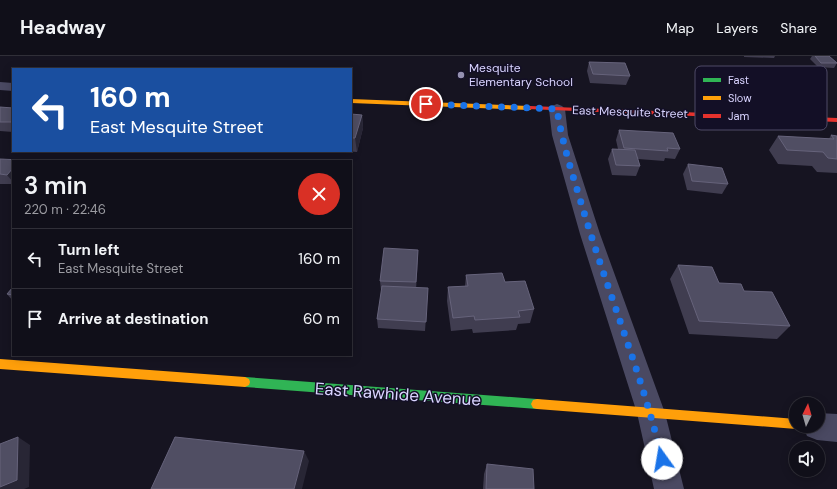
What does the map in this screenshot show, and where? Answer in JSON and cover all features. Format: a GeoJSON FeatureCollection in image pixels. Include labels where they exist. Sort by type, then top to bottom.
{"type":"FeatureCollection","features":[{"type":"Feature","properties":{"kind":"street"},"geometry":{"type":"LineString","coordinates":[[0,86],[12,87]]}},
{"type":"Feature","properties":{"kind":"street","name":"East Mesquite Street"},"geometry":{"type":"LineString","coordinates":[[352,100],[695,114]]}},
{"type":"Feature","properties":{"kind":"street"},"geometry":{"type":"LineString","coordinates":[[557,109],[560,134],[588,227],[651,413],[669,489]]}},
{"type":"Feature","properties":{"kind":"street","name":"East Mesquite Street"},"geometry":{"type":"LineString","coordinates":[[827,120],[837,120]]}},
{"type":"Feature","properties":{"kind":"street","name":"East Rawhide Avenue"},"geometry":{"type":"LineString","coordinates":[[0,364],[789,423]]}},
{"type":"Feature","properties":{"kind":"street"},"geometry":{"type":"LineString","coordinates":[[825,427],[837,428]]}},
{"type":"Feature","properties":{"kind":"building"},"geometry":{"type":"Polygon","coordinates":[[[815,56],[829,56],[837,63],[821,63],[815,56]]]}},
{"type":"Feature","properties":{"kind":"building"},"geometry":{"type":"Polygon","coordinates":[[[589,62],[625,63],[630,76],[593,74],[589,62]]]}},
{"type":"Feature","properties":{"kind":"building"},"geometry":{"type":"Polygon","coordinates":[[[0,107],[12,108],[12,121],[0,122],[0,107]]]}},
{"type":"Feature","properties":{"kind":"building"},"geometry":{"type":"Polygon","coordinates":[[[352,114],[362,115],[355,138],[352,138],[352,114]]]}},
{"type":"Feature","properties":{"kind":"building"},"geometry":{"type":"Polygon","coordinates":[[[619,130],[673,133],[680,149],[667,148],[668,151],[624,148],[619,130]]]}},
{"type":"Feature","properties":{"kind":"building"},"geometry":{"type":"Polygon","coordinates":[[[831,135],[837,136],[837,159],[828,158],[823,152],[787,150],[778,136],[834,139],[831,135]]]}},
{"type":"Feature","properties":{"kind":"building"},"geometry":{"type":"Polygon","coordinates":[[[612,149],[635,150],[640,166],[616,165],[612,149]]]}},
{"type":"Feature","properties":{"kind":"building"},"geometry":{"type":"Polygon","coordinates":[[[0,159],[21,160],[12,160],[12,169],[7,175],[0,174],[0,159]]]}},
{"type":"Feature","properties":{"kind":"building"},"geometry":{"type":"Polygon","coordinates":[[[688,164],[722,168],[728,184],[692,181],[688,164]]]}},
{"type":"Feature","properties":{"kind":"building"},"geometry":{"type":"Polygon","coordinates":[[[384,248],[418,250],[416,282],[380,281],[384,248]]]}},
{"type":"Feature","properties":{"kind":"building"},"geometry":{"type":"Polygon","coordinates":[[[678,265],[712,267],[719,283],[741,284],[744,291],[772,292],[790,326],[699,321],[678,265]]]}},
{"type":"Feature","properties":{"kind":"building"},"geometry":{"type":"Polygon","coordinates":[[[502,273],[505,282],[525,281],[534,309],[518,311],[520,317],[475,320],[474,316],[453,318],[448,287],[468,286],[466,275],[502,273]]]}},
{"type":"Feature","properties":{"kind":"building"},"geometry":{"type":"Polygon","coordinates":[[[382,286],[428,288],[426,322],[377,319],[382,286]]]}},
{"type":"Feature","properties":{"kind":"building"},"geometry":{"type":"Polygon","coordinates":[[[12,288],[12,295],[7,294],[12,288]]]}},
{"type":"Feature","properties":{"kind":"building"},"geometry":{"type":"Polygon","coordinates":[[[18,437],[17,480],[0,487],[0,444],[18,437]]]}},
{"type":"Feature","properties":{"kind":"building"},"geometry":{"type":"Polygon","coordinates":[[[175,437],[304,451],[294,489],[151,489],[175,437]]]}},
{"type":"Feature","properties":{"kind":"building"},"geometry":{"type":"Polygon","coordinates":[[[487,464],[533,469],[534,489],[486,489],[487,464]]]}},
{"type":"Feature","properties":{"kind":"traffic: fast"},"geometry":{"type":"LineString","coordinates":[[245,382],[537,404]]}},
{"type":"Feature","properties":{"kind":"traffic: slow"},"geometry":{"type":"LineString","coordinates":[[352,101],[530,108]]}},
{"type":"Feature","properties":{"kind":"traffic: slow"},"geometry":{"type":"LineString","coordinates":[[0,364],[245,382]]}},
{"type":"Feature","properties":{"kind":"traffic: slow"},"geometry":{"type":"LineString","coordinates":[[537,404],[789,423]]}},
{"type":"Feature","properties":{"kind":"traffic: jam"},"geometry":{"type":"LineString","coordinates":[[530,108],[695,114]]}},
{"type":"Feature","properties":{"kind":"traffic: jam"},"geometry":{"type":"LineString","coordinates":[[827,120],[837,120]]}},
{"type":"Feature","properties":{"kind":"place","name":"Mesquite Elementary School"},"geometry":{"type":"Point","coordinates":[461,75]}},
{"type":"Feature","properties":{"kind":"route"},"geometry":{"type":"LineString","coordinates":[[426,104],[557,109],[560,134],[590,234],[651,413],[662,459]]}}]}
